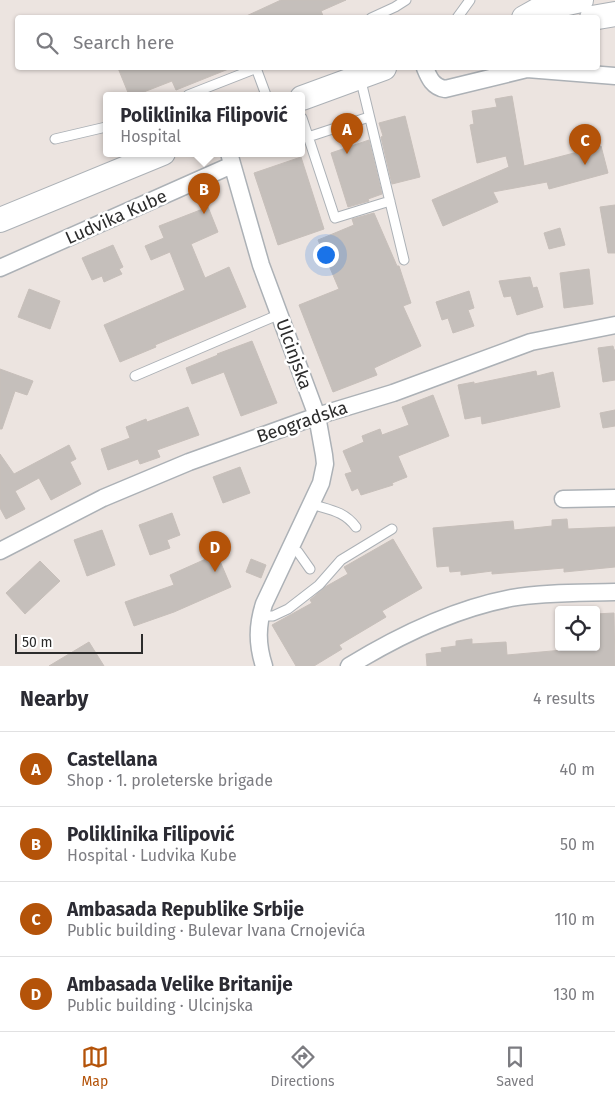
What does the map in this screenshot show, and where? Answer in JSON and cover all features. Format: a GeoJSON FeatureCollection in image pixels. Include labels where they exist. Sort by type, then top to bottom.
{"type":"FeatureCollection","features":[{"type":"Feature","properties":{"kind":"main road"},"geometry":{"type":"LineString","coordinates":[[529,15],[540,9],[581,0]]}},
{"type":"Feature","properties":{"kind":"main road"},"geometry":{"type":"LineString","coordinates":[[600,17],[615,14]]}},
{"type":"Feature","properties":{"kind":"main road"},"geometry":{"type":"LineString","coordinates":[[305,97],[379,70]]}},
{"type":"Feature","properties":{"kind":"main road"},"geometry":{"type":"LineString","coordinates":[[0,220],[153,157]]}},
{"type":"Feature","properties":{"kind":"street"},"geometry":{"type":"LineString","coordinates":[[426,70],[433,83],[441,89],[523,70]]}},
{"type":"Feature","properties":{"kind":"street"},"geometry":{"type":"LineString","coordinates":[[540,70],[615,76]]}},
{"type":"Feature","properties":{"kind":"street","name":"Ludvika Kube"},"geometry":{"type":"LineString","coordinates":[[0,268],[230,159]]}},
{"type":"Feature","properties":{"kind":"street","name":"Ulcinjska"},"geometry":{"type":"LineString","coordinates":[[230,159],[261,266],[316,416],[324,448],[321,483],[260,616],[258,641],[264,666]]}},
{"type":"Feature","properties":{"kind":"street","name":"Beogradska"},"geometry":{"type":"LineString","coordinates":[[0,551],[103,498],[189,462],[316,416],[393,393],[531,342],[615,325]]}},
{"type":"Feature","properties":{"kind":"street"},"geometry":{"type":"LineString","coordinates":[[563,499],[615,498]]}},
{"type":"Feature","properties":{"kind":"street"},"geometry":{"type":"LineString","coordinates":[[349,666],[381,646],[417,630],[451,615],[493,602],[540,595],[615,592]]}},
{"type":"Feature","properties":{"kind":"lane"},"geometry":{"type":"LineString","coordinates":[[378,15],[406,0]]}},
{"type":"Feature","properties":{"kind":"lane"},"geometry":{"type":"LineString","coordinates":[[460,15],[470,0]]}},
{"type":"Feature","properties":{"kind":"lane"},"geometry":{"type":"LineString","coordinates":[[196,92],[251,70]]}},
{"type":"Feature","properties":{"kind":"lane"},"geometry":{"type":"LineString","coordinates":[[257,70],[265,92]]}},
{"type":"Feature","properties":{"kind":"lane"},"geometry":{"type":"LineString","coordinates":[[360,77],[404,260]]}},
{"type":"Feature","properties":{"kind":"lane"},"geometry":{"type":"LineString","coordinates":[[308,137],[370,117]]}},
{"type":"Feature","properties":{"kind":"lane"},"geometry":{"type":"LineString","coordinates":[[305,128],[335,218],[390,201]]}},
{"type":"Feature","properties":{"kind":"lane"},"geometry":{"type":"LineString","coordinates":[[55,139],[103,129]]}},
{"type":"Feature","properties":{"kind":"lane"},"geometry":{"type":"LineString","coordinates":[[135,376],[280,314]]}},
{"type":"Feature","properties":{"kind":"lane"},"geometry":{"type":"LineString","coordinates":[[311,504],[344,514],[356,527]]}},
{"type":"Feature","properties":{"kind":"lane"},"geometry":{"type":"LineString","coordinates":[[260,616],[273,616],[288,609],[324,581],[341,560],[392,529]]}},
{"type":"Feature","properties":{"kind":"lane"},"geometry":{"type":"LineString","coordinates":[[290,548],[298,552],[310,569]]}},
{"type":"Feature","properties":{"kind":"building"},"geometry":{"type":"Polygon","coordinates":[[[281,0],[346,0],[321,11],[323,15],[248,15],[281,0]]]}},
{"type":"Feature","properties":{"kind":"building"},"geometry":{"type":"Polygon","coordinates":[[[119,70],[226,70],[176,90],[172,81],[144,92],[128,92],[119,70]]]}},
{"type":"Feature","properties":{"kind":"building"},"geometry":{"type":"Polygon","coordinates":[[[512,96],[524,166],[601,146],[608,173],[549,189],[547,182],[493,192],[498,202],[443,226],[432,200],[509,167],[506,156],[477,163],[470,125],[474,124],[472,111],[497,107],[495,99],[512,96]]]}},
{"type":"Feature","properties":{"kind":"building"},"geometry":{"type":"Polygon","coordinates":[[[405,116],[420,177],[392,184],[379,123],[405,116]]]}},
{"type":"Feature","properties":{"kind":"building"},"geometry":{"type":"Polygon","coordinates":[[[369,140],[382,194],[368,199],[369,201],[348,207],[331,153],[369,140]]]}},
{"type":"Feature","properties":{"kind":"building"},"geometry":{"type":"Polygon","coordinates":[[[301,157],[324,229],[278,245],[254,173],[301,157]]]}},
{"type":"Feature","properties":{"kind":"building"},"geometry":{"type":"Polygon","coordinates":[[[615,205],[615,253],[608,253],[600,207],[615,205]]]}},
{"type":"Feature","properties":{"kind":"building"},"geometry":{"type":"Polygon","coordinates":[[[208,207],[218,232],[191,244],[205,278],[229,267],[246,307],[155,345],[156,347],[120,362],[104,325],[185,290],[170,252],[151,260],[145,246],[164,238],[159,226],[208,207]]]}},
{"type":"Feature","properties":{"kind":"building"},"geometry":{"type":"Polygon","coordinates":[[[374,213],[397,266],[399,266],[411,303],[403,306],[421,346],[374,368],[377,375],[333,392],[299,305],[339,289],[318,240],[354,225],[352,219],[374,213]]]}},
{"type":"Feature","properties":{"kind":"building"},"geometry":{"type":"Polygon","coordinates":[[[560,228],[565,245],[549,249],[544,233],[560,228]]]}},
{"type":"Feature","properties":{"kind":"building"},"geometry":{"type":"Polygon","coordinates":[[[113,245],[123,267],[119,269],[122,274],[104,282],[102,276],[92,280],[82,258],[113,245]]]}},
{"type":"Feature","properties":{"kind":"building"},"geometry":{"type":"Polygon","coordinates":[[[589,269],[593,304],[564,308],[560,273],[589,269]]]}},
{"type":"Feature","properties":{"kind":"building"},"geometry":{"type":"Polygon","coordinates":[[[530,277],[533,288],[537,287],[543,307],[517,315],[511,296],[504,297],[499,281],[530,277]]]}},
{"type":"Feature","properties":{"kind":"building"},"geometry":{"type":"Polygon","coordinates":[[[29,289],[60,301],[50,329],[18,317],[29,289]]]}},
{"type":"Feature","properties":{"kind":"building"},"geometry":{"type":"Polygon","coordinates":[[[469,291],[474,308],[468,310],[474,326],[453,333],[448,318],[442,320],[436,302],[469,291]]]}},
{"type":"Feature","properties":{"kind":"building"},"geometry":{"type":"Polygon","coordinates":[[[252,341],[277,403],[241,416],[224,372],[192,384],[186,368],[252,341]]]}},
{"type":"Feature","properties":{"kind":"building"},"geometry":{"type":"Polygon","coordinates":[[[613,346],[615,350],[615,380],[603,382],[598,348],[613,346]]]}},
{"type":"Feature","properties":{"kind":"building"},"geometry":{"type":"Polygon","coordinates":[[[0,369],[33,381],[27,395],[15,391],[2,429],[0,429],[0,369]]]}},
{"type":"Feature","properties":{"kind":"building"},"geometry":{"type":"Polygon","coordinates":[[[536,371],[537,376],[553,372],[560,407],[482,424],[481,416],[465,419],[458,385],[474,382],[474,384],[536,371]]]}},
{"type":"Feature","properties":{"kind":"building"},"geometry":{"type":"Polygon","coordinates":[[[433,395],[449,436],[398,456],[407,477],[392,483],[393,485],[361,495],[358,488],[352,491],[345,474],[352,472],[343,451],[364,442],[362,436],[380,429],[382,435],[409,425],[402,407],[433,395]]]}},
{"type":"Feature","properties":{"kind":"building"},"geometry":{"type":"Polygon","coordinates":[[[188,407],[199,435],[157,450],[160,457],[140,464],[138,459],[108,470],[101,449],[130,438],[126,427],[146,419],[147,422],[188,407]]]}},
{"type":"Feature","properties":{"kind":"building"},"geometry":{"type":"Polygon","coordinates":[[[615,410],[615,426],[603,428],[600,413],[615,410]]]}},
{"type":"Feature","properties":{"kind":"building"},"geometry":{"type":"Polygon","coordinates":[[[69,445],[76,459],[70,462],[81,484],[51,500],[39,478],[15,491],[25,509],[6,519],[0,508],[0,454],[14,474],[69,445]]]}},
{"type":"Feature","properties":{"kind":"building"},"geometry":{"type":"Polygon","coordinates":[[[240,467],[250,493],[223,503],[213,477],[240,467]]]}},
{"type":"Feature","properties":{"kind":"building"},"geometry":{"type":"Polygon","coordinates":[[[172,513],[180,535],[167,540],[170,548],[150,555],[139,525],[172,513]]]}},
{"type":"Feature","properties":{"kind":"building"},"geometry":{"type":"Polygon","coordinates":[[[567,519],[568,529],[615,527],[615,567],[564,572],[564,568],[492,574],[492,571],[461,575],[461,571],[450,572],[449,566],[437,567],[433,528],[513,521],[514,530],[552,526],[552,520],[567,519]]]}},
{"type":"Feature","properties":{"kind":"building"},"geometry":{"type":"Polygon","coordinates":[[[102,530],[115,565],[87,576],[74,540],[102,530]]]}},
{"type":"Feature","properties":{"kind":"building"},"geometry":{"type":"Polygon","coordinates":[[[393,539],[422,588],[382,611],[386,617],[339,645],[342,649],[314,666],[296,666],[272,625],[312,603],[310,600],[325,587],[348,574],[344,567],[393,539]]]}},
{"type":"Feature","properties":{"kind":"building"},"geometry":{"type":"Polygon","coordinates":[[[217,554],[231,587],[174,612],[134,626],[125,602],[174,585],[170,575],[217,554]]]}},
{"type":"Feature","properties":{"kind":"building"},"geometry":{"type":"Polygon","coordinates":[[[251,559],[266,565],[261,578],[246,572],[251,559]]]}},
{"type":"Feature","properties":{"kind":"building"},"geometry":{"type":"Polygon","coordinates":[[[40,561],[60,581],[25,614],[6,593],[40,561]]]}},
{"type":"Feature","properties":{"kind":"building"},"geometry":{"type":"Polygon","coordinates":[[[614,613],[615,666],[427,666],[426,654],[442,652],[441,648],[456,646],[456,641],[472,639],[472,644],[506,642],[507,655],[555,651],[600,651],[600,614],[614,613]]]}},
{"type":"Feature","properties":{"kind":"building"},"geometry":{"type":"Polygon","coordinates":[[[89,642],[104,666],[49,666],[89,642]]]}},
{"type":"Feature","properties":{"kind":"place","name":"Castellana"},"geometry":{"type":"Point","coordinates":[347,154]}},
{"type":"Feature","properties":{"kind":"place","name":"Ambasada Republike Srbije"},"geometry":{"type":"Point","coordinates":[585,165]}},
{"type":"Feature","properties":{"kind":"place","name":"Poliklinika Filipović"},"geometry":{"type":"Point","coordinates":[204,214]}},
{"type":"Feature","properties":{"kind":"place","name":"Ambasada Velike Britanije"},"geometry":{"type":"Point","coordinates":[215,572]}}]}
